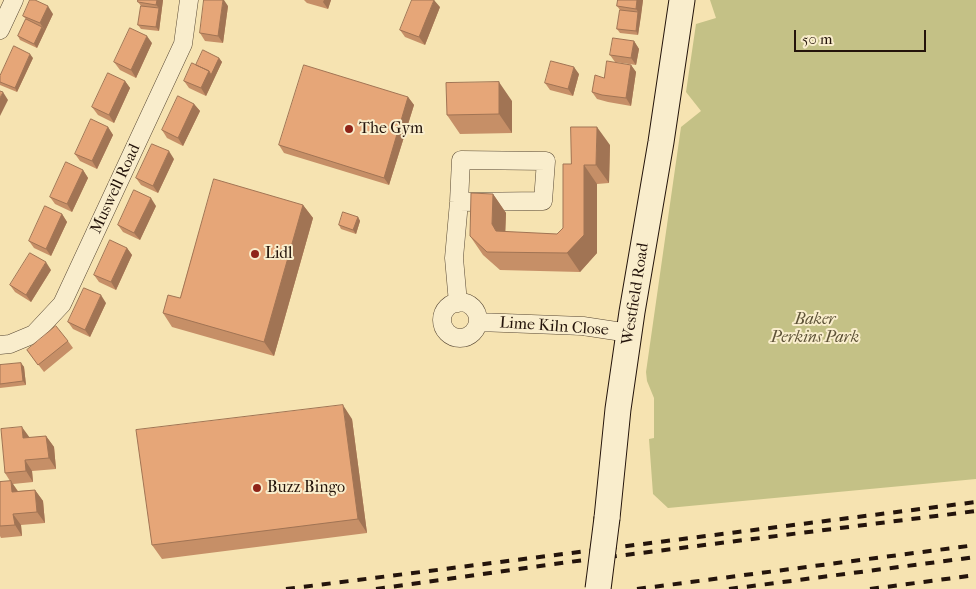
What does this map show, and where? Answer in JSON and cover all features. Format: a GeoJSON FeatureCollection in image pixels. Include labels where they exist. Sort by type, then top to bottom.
{"type":"FeatureCollection","features":[{"type":"Feature","properties":{"kind":"street","name":"Muswell Road"},"geometry":{"type":"LineString","coordinates":[[0,345],[10,344],[34,334],[62,304],[183,44],[190,0]]}},
{"type":"Feature","properties":{"kind":"street","name":"Westfield Road"},"geometry":{"type":"LineString","coordinates":[[598,589],[618,409],[682,0]]}},
{"type":"Feature","properties":{"kind":"street"},"geometry":{"type":"LineString","coordinates":[[0,30],[11,7]]}},
{"type":"Feature","properties":{"kind":"street"},"geometry":{"type":"LineString","coordinates":[[458,303],[454,258],[461,160],[546,161],[544,202],[459,202]]}},
{"type":"Feature","properties":{"kind":"street"},"geometry":{"type":"LineString","coordinates":[[458,303],[469,305],[476,312],[478,322],[476,329],[467,337],[461,338],[450,335],[446,331],[443,321],[443,316],[449,307],[458,303]]}},
{"type":"Feature","properties":{"kind":"street","name":"Lime Kiln Close"},"geometry":{"type":"LineString","coordinates":[[478,322],[582,326],[630,333]]}},
{"type":"Feature","properties":{"kind":"green space","name":"Baker Perkins Park"},"geometry":{"type":"Polygon","coordinates":[[[710,0],[976,0],[976,479],[668,508],[653,494],[649,439],[654,438],[654,398],[647,381],[646,372],[681,127],[701,111],[686,92],[696,24],[716,18],[710,0]]]}},
{"type":"Feature","properties":{"kind":"building"},"geometry":{"type":"Polygon","coordinates":[[[30,0],[35,0],[48,6],[40,23],[23,16],[30,0]]]}},
{"type":"Feature","properties":{"kind":"building"},"geometry":{"type":"Polygon","coordinates":[[[138,0],[157,0],[156,5],[138,2],[138,0]]]}},
{"type":"Feature","properties":{"kind":"building"},"geometry":{"type":"Polygon","coordinates":[[[204,0],[223,0],[218,36],[200,33],[204,0]]]}},
{"type":"Feature","properties":{"kind":"building"},"geometry":{"type":"Polygon","coordinates":[[[412,0],[434,0],[419,37],[400,30],[412,0]]]}},
{"type":"Feature","properties":{"kind":"building"},"geometry":{"type":"Polygon","coordinates":[[[618,0],[637,0],[636,9],[617,6],[618,0]]]}},
{"type":"Feature","properties":{"kind":"building"},"geometry":{"type":"Polygon","coordinates":[[[141,6],[159,8],[156,27],[138,25],[141,6]]]}},
{"type":"Feature","properties":{"kind":"building"},"geometry":{"type":"Polygon","coordinates":[[[620,10],[638,12],[636,31],[617,29],[620,10]]]}},
{"type":"Feature","properties":{"kind":"building"},"geometry":{"type":"Polygon","coordinates":[[[26,19],[42,27],[34,44],[18,36],[26,19]]]}},
{"type":"Feature","properties":{"kind":"building"},"geometry":{"type":"Polygon","coordinates":[[[130,28],[147,36],[131,70],[114,62],[130,28]]]}},
{"type":"Feature","properties":{"kind":"building"},"geometry":{"type":"Polygon","coordinates":[[[613,38],[634,41],[631,58],[610,55],[613,38]]]}},
{"type":"Feature","properties":{"kind":"building"},"geometry":{"type":"Polygon","coordinates":[[[14,46],[30,54],[15,88],[0,82],[0,76],[14,46]]]}},
{"type":"Feature","properties":{"kind":"building"},"geometry":{"type":"Polygon","coordinates":[[[203,50],[219,58],[211,75],[209,71],[196,65],[203,50]]]}},
{"type":"Feature","properties":{"kind":"building"},"geometry":{"type":"Polygon","coordinates":[[[551,61],[574,67],[568,89],[545,83],[551,61]]]}},
{"type":"Feature","properties":{"kind":"building"},"geometry":{"type":"Polygon","coordinates":[[[607,61],[631,65],[626,98],[592,92],[595,75],[604,78],[607,61]]]}},
{"type":"Feature","properties":{"kind":"building"},"geometry":{"type":"Polygon","coordinates":[[[192,63],[209,71],[201,88],[184,81],[192,63]]]}},
{"type":"Feature","properties":{"kind":"building","name":"The Gym"},"geometry":{"type":"Polygon","coordinates":[[[304,65],[408,97],[384,178],[279,145],[304,65]]]}},
{"type":"Feature","properties":{"kind":"building"},"geometry":{"type":"Polygon","coordinates":[[[108,73],[125,81],[109,115],[92,107],[108,73]]]}},
{"type":"Feature","properties":{"kind":"building"},"geometry":{"type":"Polygon","coordinates":[[[499,82],[499,114],[447,115],[446,83],[499,82]]]}},
{"type":"Feature","properties":{"kind":"building"},"geometry":{"type":"Polygon","coordinates":[[[178,96],[194,104],[178,138],[162,130],[178,96]]]}},
{"type":"Feature","properties":{"kind":"building"},"geometry":{"type":"Polygon","coordinates":[[[91,119],[108,127],[92,161],[75,154],[91,119]]]}},
{"type":"Feature","properties":{"kind":"building"},"geometry":{"type":"Polygon","coordinates":[[[571,127],[597,127],[596,165],[584,165],[584,235],[567,253],[487,252],[470,236],[471,193],[493,194],[492,224],[496,231],[557,234],[563,228],[563,164],[571,164],[571,127]]]}},
{"type":"Feature","properties":{"kind":"building"},"geometry":{"type":"Polygon","coordinates":[[[152,144],[169,151],[153,186],[136,178],[152,144]]]}},
{"type":"Feature","properties":{"kind":"building"},"geometry":{"type":"Polygon","coordinates":[[[66,162],[83,170],[67,204],[50,197],[66,162]]]}},
{"type":"Feature","properties":{"kind":"building","name":"Lidl"},"geometry":{"type":"Polygon","coordinates":[[[214,179],[303,205],[264,342],[163,313],[168,295],[180,298],[214,179]]]}},
{"type":"Feature","properties":{"kind":"building"},"geometry":{"type":"Polygon","coordinates":[[[134,190],[151,198],[134,233],[118,225],[134,190]]]}},
{"type":"Feature","properties":{"kind":"building"},"geometry":{"type":"Polygon","coordinates":[[[45,206],[62,214],[46,249],[29,241],[45,206]]]}},
{"type":"Feature","properties":{"kind":"building"},"geometry":{"type":"Polygon","coordinates":[[[343,212],[358,217],[353,230],[339,225],[343,212]]]}},
{"type":"Feature","properties":{"kind":"building"},"geometry":{"type":"Polygon","coordinates":[[[110,240],[127,248],[111,282],[94,275],[110,240]]]}},
{"type":"Feature","properties":{"kind":"building"},"geometry":{"type":"Polygon","coordinates":[[[30,253],[46,262],[26,295],[10,285],[30,253]]]}},
{"type":"Feature","properties":{"kind":"building"},"geometry":{"type":"Polygon","coordinates":[[[84,288],[101,295],[85,330],[68,322],[84,288]]]}},
{"type":"Feature","properties":{"kind":"building"},"geometry":{"type":"Polygon","coordinates":[[[56,326],[68,341],[38,365],[27,350],[56,326]]]}},
{"type":"Feature","properties":{"kind":"building"},"geometry":{"type":"Polygon","coordinates":[[[21,363],[23,381],[0,384],[0,365],[21,363]]]}},
{"type":"Feature","properties":{"kind":"building","name":"Buzz Bingo"},"geometry":{"type":"Polygon","coordinates":[[[343,405],[358,519],[152,545],[136,430],[343,405]]]}},
{"type":"Feature","properties":{"kind":"building"},"geometry":{"type":"Polygon","coordinates":[[[22,427],[23,438],[46,436],[49,458],[25,460],[26,471],[5,473],[1,429],[22,427]]]}},
{"type":"Feature","properties":{"kind":"building"},"geometry":{"type":"Polygon","coordinates":[[[11,481],[12,492],[35,490],[37,512],[13,514],[15,525],[0,526],[0,482],[11,481]]]}},
{"type":"Feature","properties":{"kind":"railway"},"geometry":{"type":"LineString","coordinates":[[286,589],[976,502]]}},
{"type":"Feature","properties":{"kind":"railway"},"geometry":{"type":"LineString","coordinates":[[376,589],[569,562],[976,511]]}},
{"type":"Feature","properties":{"kind":"railway"},"geometry":{"type":"LineString","coordinates":[[637,589],[976,545]]}},
{"type":"Feature","properties":{"kind":"railway"},"geometry":{"type":"LineString","coordinates":[[729,589],[976,557]]}},
{"type":"Feature","properties":{"kind":"railway"},"geometry":{"type":"LineString","coordinates":[[870,589],[976,575]]}},
{"type":"Feature","properties":{"kind":"place","name":"The Gym"},"geometry":{"type":"Point","coordinates":[349,129]}},
{"type":"Feature","properties":{"kind":"place","name":"Lidl"},"geometry":{"type":"Point","coordinates":[255,254]}},
{"type":"Feature","properties":{"kind":"place","name":"Buzz Bingo"},"geometry":{"type":"Point","coordinates":[257,488]}}]}
